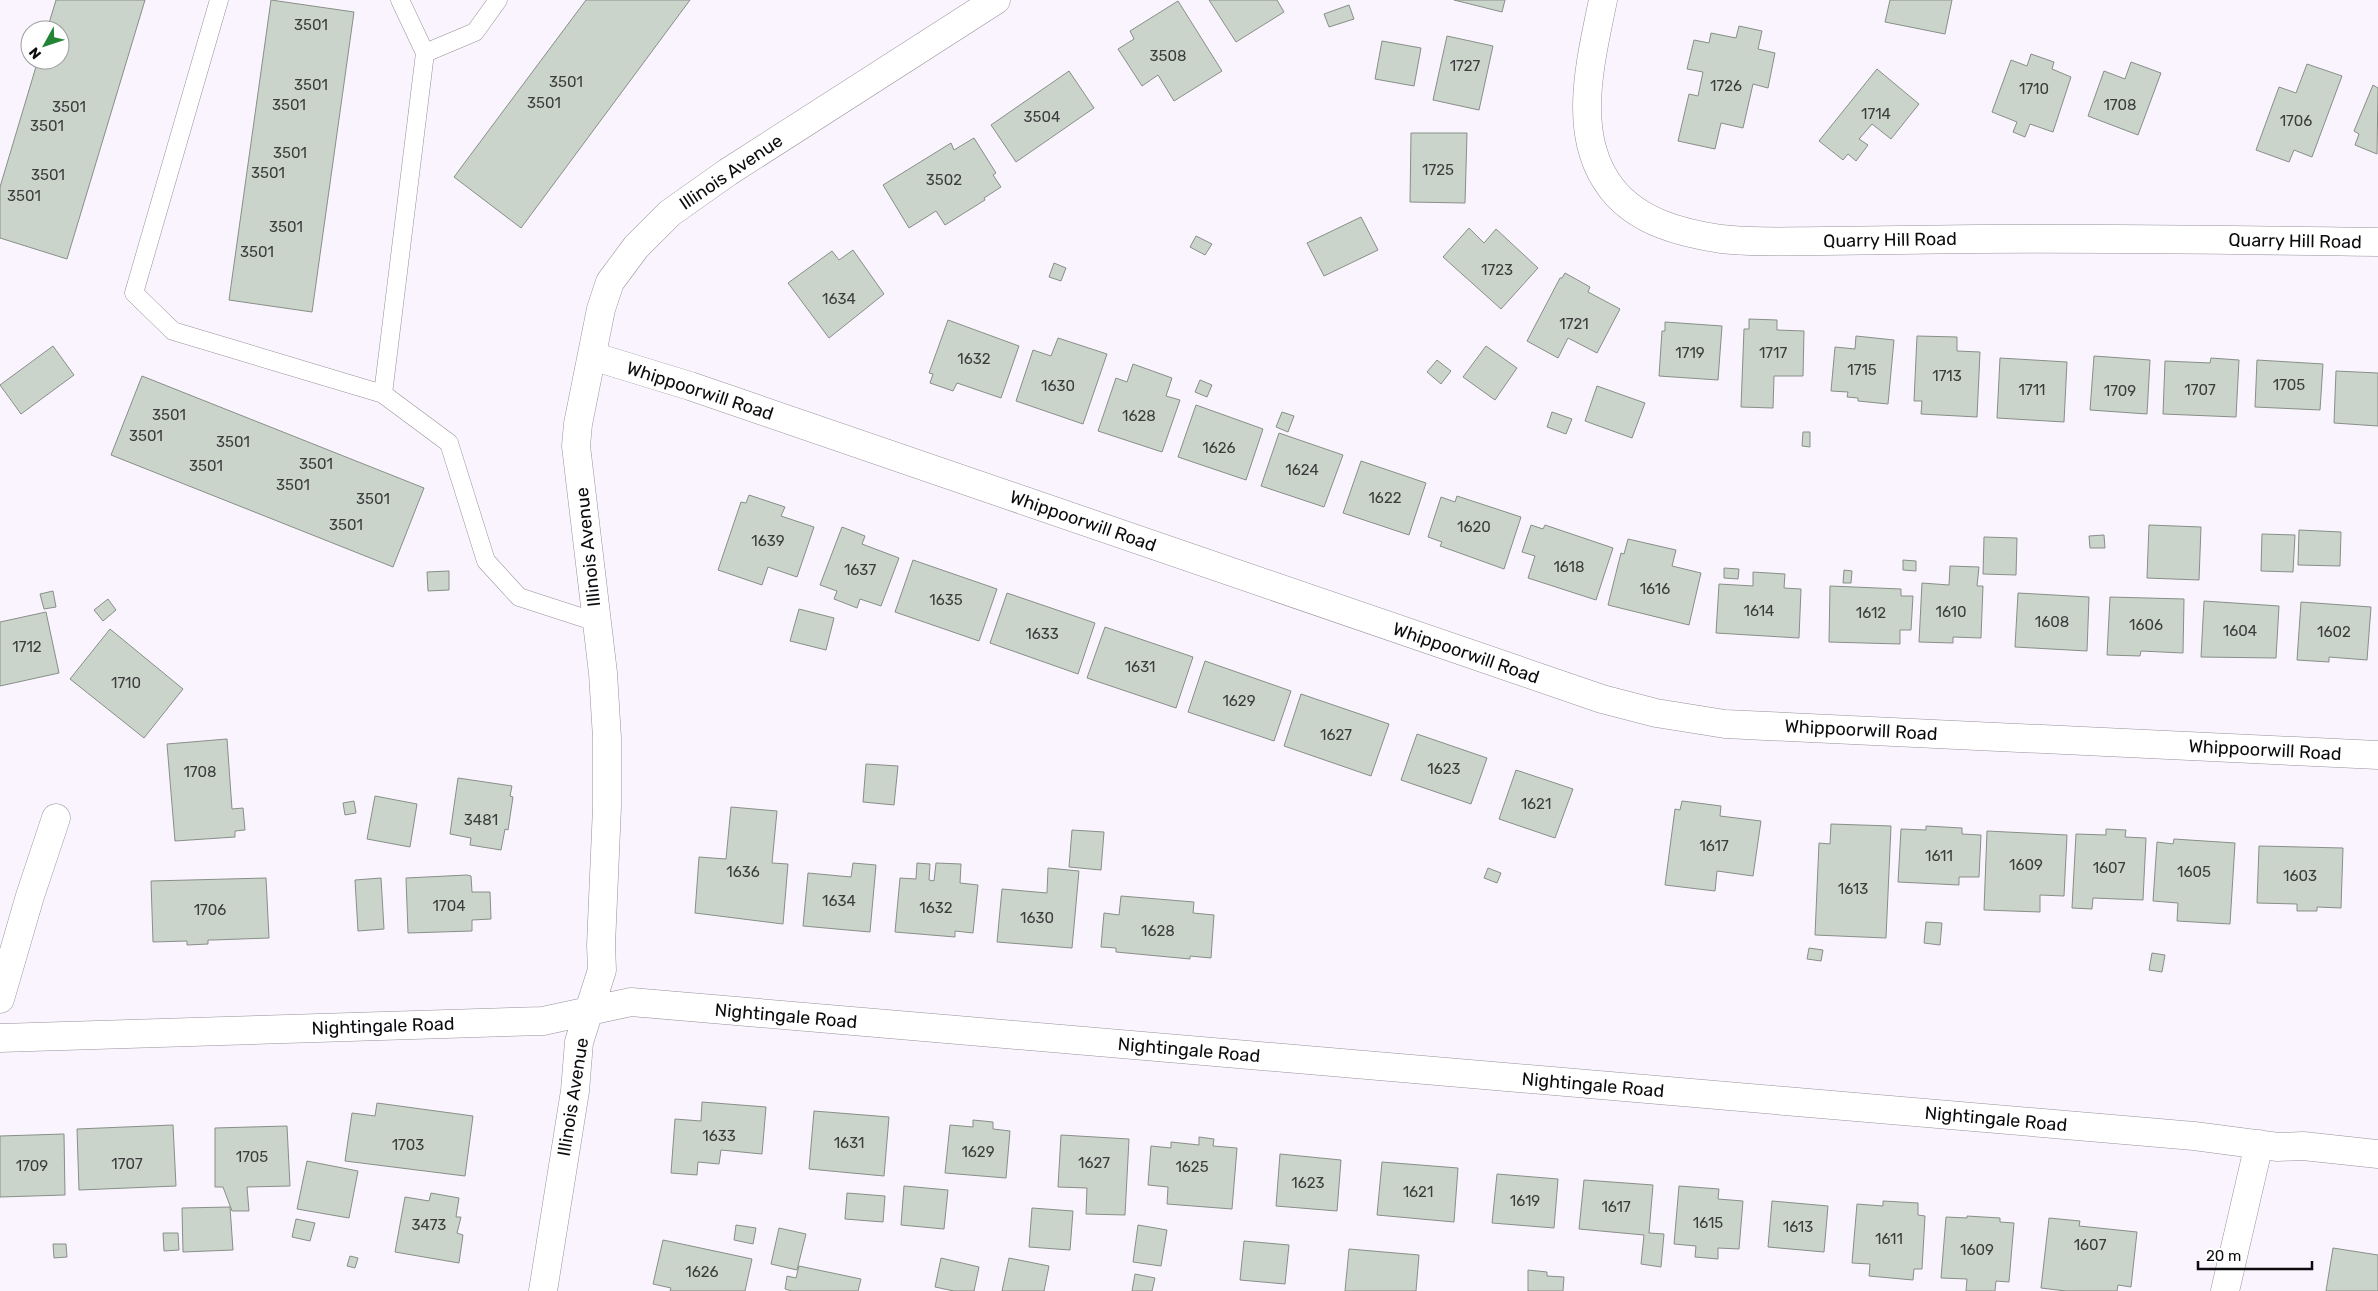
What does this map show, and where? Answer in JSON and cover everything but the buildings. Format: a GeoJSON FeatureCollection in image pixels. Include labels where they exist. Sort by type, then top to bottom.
{"type":"FeatureCollection","features":[{"type":"Feature","properties":{"kind":"street","name":"Illinois Avenue"},"geometry":{"type":"LineString","coordinates":[[543,1291],[575,1091],[579,1042],[602,970],[601,945],[607,807],[607,738],[603,673],[576,446],[578,424],[601,308],[610,282],[636,247],[670,213],[728,172],[996,0]]}},
{"type":"Feature","properties":{"kind":"street","name":"Quarry Hill Road"},"geometry":{"type":"LineString","coordinates":[[1603,0],[1592,58],[1588,92],[1588,129],[1597,164],[1612,190],[1639,214],[1674,230],[1722,239],[1772,242],[2076,238],[2378,242]]}},
{"type":"Feature","properties":{"kind":"street","name":"Whippoorwill Road"},"geometry":{"type":"LineString","coordinates":[[592,356],[690,386],[1592,696],[1656,713],[1725,724],[2378,755]]}},
{"type":"Feature","properties":{"kind":"street"},"geometry":{"type":"LineString","coordinates":[[0,999],[30,896],[56,818]]}},
{"type":"Feature","properties":{"kind":"street","name":"Nightingale Road"},"geometry":{"type":"LineString","coordinates":[[0,1038],[543,1021],[631,1002],[2174,1134],[2259,1144],[2378,1154]]}},
{"type":"Feature","properties":{"kind":"street"},"geometry":{"type":"LineString","coordinates":[[2225,1291],[2259,1144]]}},
{"type":"Feature","properties":{"kind":"lane"},"geometry":{"type":"LineString","coordinates":[[218,0],[134,293],[173,331],[383,394],[449,443],[486,561],[519,597],[596,622]]}},
{"type":"Feature","properties":{"kind":"lane"},"geometry":{"type":"LineString","coordinates":[[383,394],[425,53],[400,0]]}},
{"type":"Feature","properties":{"kind":"lane"},"geometry":{"type":"LineString","coordinates":[[425,53],[475,32],[498,0]]}}]}
